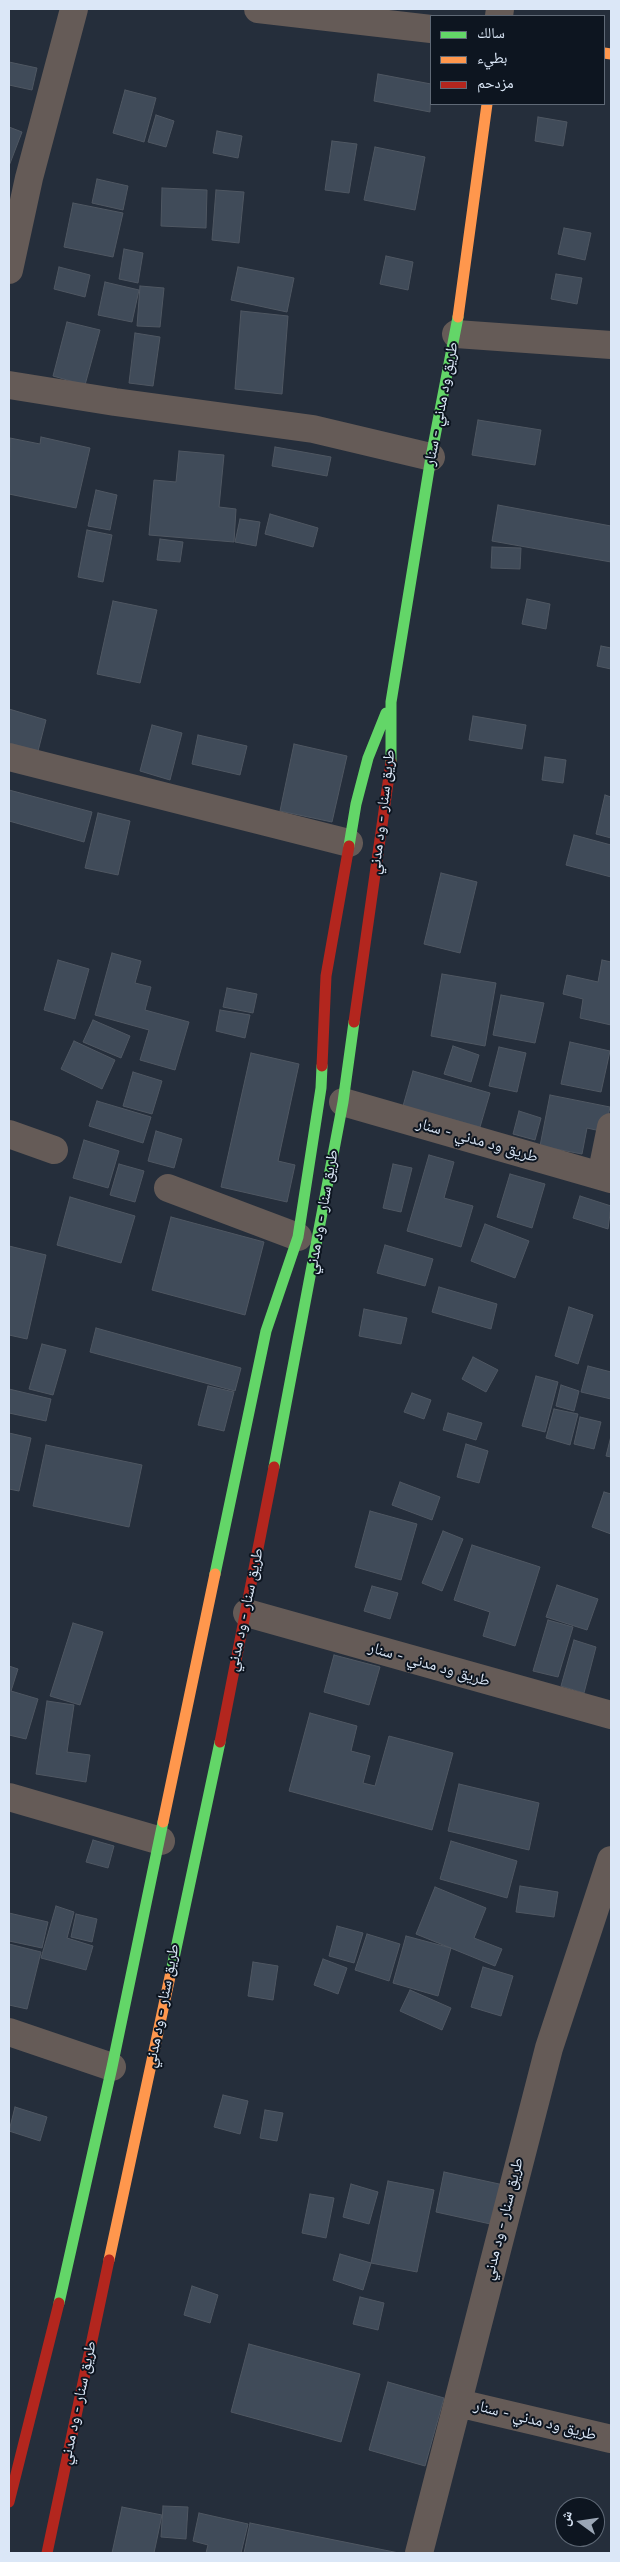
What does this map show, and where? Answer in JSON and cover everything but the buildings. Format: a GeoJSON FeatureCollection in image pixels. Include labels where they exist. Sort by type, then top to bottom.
{"type":"FeatureCollection","features":[{"type":"Feature","properties":{"kind":"street"},"geometry":{"type":"LineString","coordinates":[[9,270],[29,178],[74,9]]}},
{"type":"Feature","properties":{"kind":"street"},"geometry":{"type":"LineString","coordinates":[[258,9],[430,29]]}},
{"type":"Feature","properties":{"kind":"street","name":"طريق ود مدني - سنار"},"geometry":{"type":"LineString","coordinates":[[391,702],[431,457],[456,334],[487,105]]}},
{"type":"Feature","properties":{"kind":"street"},"geometry":{"type":"LineString","coordinates":[[456,334],[611,345]]}},
{"type":"Feature","properties":{"kind":"street"},"geometry":{"type":"LineString","coordinates":[[9,385],[115,402],[313,429],[431,457]]}},
{"type":"Feature","properties":{"kind":"street","name":"طريق سنار - ود مدني"},"geometry":{"type":"LineString","coordinates":[[9,2502],[51,2336],[112,2067],[161,1841],[266,1331],[298,1237],[321,1088],[326,976],[349,843],[356,804],[368,758],[391,702]]}},
{"type":"Feature","properties":{"kind":"street","name":"طريق سنار - ود مدني"},"geometry":{"type":"LineString","coordinates":[[47,2553],[246,1613],[343,1102],[391,763],[391,702]]}},
{"type":"Feature","properties":{"kind":"street"},"geometry":{"type":"LineString","coordinates":[[9,756],[349,843]]}},
{"type":"Feature","properties":{"kind":"street","name":"طريق ود مدني - سنار"},"geometry":{"type":"LineString","coordinates":[[343,1102],[606,1178]]}},
{"type":"Feature","properties":{"kind":"street"},"geometry":{"type":"LineString","coordinates":[[606,1178],[611,1127]]}},
{"type":"Feature","properties":{"kind":"street"},"geometry":{"type":"LineString","coordinates":[[9,1134],[54,1150]]}},
{"type":"Feature","properties":{"kind":"street"},"geometry":{"type":"LineString","coordinates":[[168,1188],[298,1237]]}},
{"type":"Feature","properties":{"kind":"street","name":"طريق ود مدني - سنار"},"geometry":{"type":"LineString","coordinates":[[246,1613],[611,1715]]}},
{"type":"Feature","properties":{"kind":"street"},"geometry":{"type":"LineString","coordinates":[[9,1798],[161,1841]]}},
{"type":"Feature","properties":{"kind":"street","name":"طريق سنار - ود مدني"},"geometry":{"type":"LineString","coordinates":[[418,2553],[549,2048],[611,1860]]}},
{"type":"Feature","properties":{"kind":"street"},"geometry":{"type":"LineString","coordinates":[[9,2032],[112,2067]]}},
{"type":"Feature","properties":{"kind":"street","name":"طريق ود مدني - سنار"},"geometry":{"type":"LineString","coordinates":[[458,2402],[611,2440]]}},
{"type":"Feature","properties":{"kind":"traffic: fast"},"geometry":{"type":"LineString","coordinates":[[391,762],[391,702],[431,457],[458,317]]}},
{"type":"Feature","properties":{"kind":"traffic: fast"},"geometry":{"type":"LineString","coordinates":[[349,846],[356,804],[368,758],[386,713]]}},
{"type":"Feature","properties":{"kind":"traffic: fast"},"geometry":{"type":"LineString","coordinates":[[274,1467],[343,1102],[354,1022]]}},
{"type":"Feature","properties":{"kind":"traffic: fast"},"geometry":{"type":"LineString","coordinates":[[215,1574],[266,1331],[298,1237],[321,1088],[322,1066]]}},
{"type":"Feature","properties":{"kind":"traffic: fast"},"geometry":{"type":"LineString","coordinates":[[171,1972],[220,1742]]}},
{"type":"Feature","properties":{"kind":"traffic: fast"},"geometry":{"type":"LineString","coordinates":[[59,2303],[112,2067],[163,1822]]}},
{"type":"Feature","properties":{"kind":"traffic: slow"},"geometry":{"type":"LineString","coordinates":[[605,53],[611,54]]}},
{"type":"Feature","properties":{"kind":"traffic: slow"},"geometry":{"type":"LineString","coordinates":[[458,317],[487,105]]}},
{"type":"Feature","properties":{"kind":"traffic: slow"},"geometry":{"type":"LineString","coordinates":[[163,1822],[215,1574]]}},
{"type":"Feature","properties":{"kind":"traffic: slow"},"geometry":{"type":"LineString","coordinates":[[109,2260],[171,1972]]}},
{"type":"Feature","properties":{"kind":"traffic: jam"},"geometry":{"type":"LineString","coordinates":[[354,1022],[391,762]]}},
{"type":"Feature","properties":{"kind":"traffic: jam"},"geometry":{"type":"LineString","coordinates":[[322,1066],[326,976],[349,846]]}},
{"type":"Feature","properties":{"kind":"traffic: jam"},"geometry":{"type":"LineString","coordinates":[[220,1742],[274,1467]]}},
{"type":"Feature","properties":{"kind":"traffic: jam"},"geometry":{"type":"LineString","coordinates":[[47,2553],[109,2260]]}},
{"type":"Feature","properties":{"kind":"traffic: jam"},"geometry":{"type":"LineString","coordinates":[[9,2502],[59,2303]]}}]}
